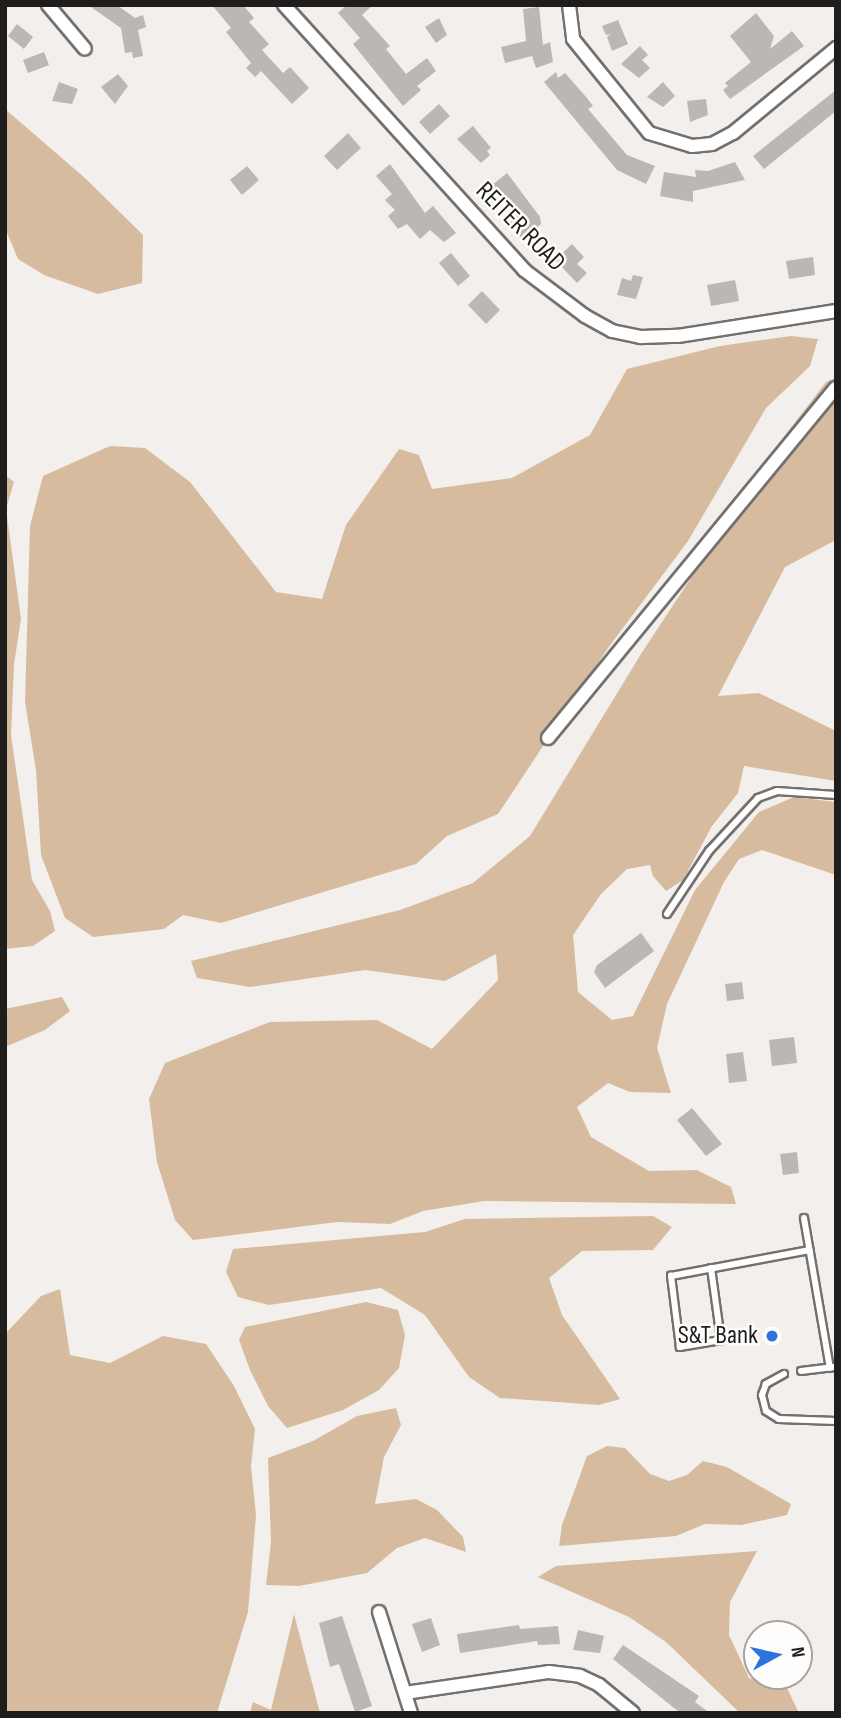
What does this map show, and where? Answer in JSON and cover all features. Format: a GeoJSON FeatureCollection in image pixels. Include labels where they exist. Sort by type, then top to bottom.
{"type":"FeatureCollection","features":[{"type":"Feature","properties":{"kind":"street"},"geometry":{"type":"LineString","coordinates":[[48,5],[85,49]]}},
{"type":"Feature","properties":{"kind":"street","name":"REITER ROAD"},"geometry":{"type":"LineString","coordinates":[[284,5],[524,270],[584,316],[612,331],[641,337],[678,336],[836,312]]}},
{"type":"Feature","properties":{"kind":"street"},"geometry":{"type":"LineString","coordinates":[[569,5],[577,46],[649,134],[692,146],[733,133],[836,48]]}},
{"type":"Feature","properties":{"kind":"street"},"geometry":{"type":"LineString","coordinates":[[548,738],[836,388]]}},
{"type":"Feature","properties":{"kind":"street"},"geometry":{"type":"LineString","coordinates":[[379,1612],[411,1713]]}},
{"type":"Feature","properties":{"kind":"street"},"geometry":{"type":"LineString","coordinates":[[405,1693],[549,1672],[580,1676],[599,1685],[633,1713]]}},
{"type":"Feature","properties":{"kind":"lane"},"geometry":{"type":"LineString","coordinates":[[667,914],[709,851],[758,797],[778,790],[836,795]]}},
{"type":"Feature","properties":{"kind":"lane"},"geometry":{"type":"LineString","coordinates":[[801,1371],[833,1368],[804,1218]]}},
{"type":"Feature","properties":{"kind":"lane"},"geometry":{"type":"LineString","coordinates":[[711,1268],[721,1340],[680,1347],[671,1276],[711,1268],[810,1250]]}},
{"type":"Feature","properties":{"kind":"lane"},"geometry":{"type":"LineString","coordinates":[[783,1374],[771,1377],[762,1395],[771,1416],[836,1421]]}},
{"type":"Feature","properties":{"kind":"shaded area"},"geometry":{"type":"Polygon","coordinates":[[[5,109],[85,178],[143,235],[142,283],[98,294],[44,275],[18,259],[5,228],[5,109]]]}},
{"type":"Feature","properties":{"kind":"shaded area"},"geometry":{"type":"Polygon","coordinates":[[[791,336],[818,339],[810,366],[766,408],[688,541],[608,648],[498,814],[447,836],[416,864],[221,923],[183,915],[164,929],[93,937],[65,918],[41,855],[36,770],[25,702],[30,526],[43,476],[110,446],[145,448],[190,482],[276,592],[322,599],[346,525],[399,449],[419,455],[432,489],[512,478],[590,435],[627,369],[720,346],[791,336]]]}},
{"type":"Feature","properties":{"kind":"shaded area"},"geometry":{"type":"Polygon","coordinates":[[[836,378],[836,540],[785,567],[718,696],[759,693],[836,731],[836,781],[744,766],[738,793],[712,826],[683,880],[666,891],[653,876],[650,865],[627,869],[601,894],[573,935],[578,992],[612,1020],[633,1016],[695,890],[759,812],[794,797],[836,802],[836,875],[762,850],[739,859],[724,882],[667,1004],[657,1048],[671,1093],[630,1092],[608,1083],[577,1107],[591,1137],[649,1171],[697,1170],[731,1187],[736,1204],[484,1201],[423,1211],[390,1224],[337,1222],[193,1240],[175,1220],[157,1162],[149,1099],[165,1063],[270,1022],[377,1020],[432,1049],[498,980],[496,954],[445,981],[365,970],[250,987],[197,978],[191,961],[400,910],[473,883],[530,836],[641,654],[783,438],[826,382],[836,378]]]}},
{"type":"Feature","properties":{"kind":"shaded area"},"geometry":{"type":"Polygon","coordinates":[[[5,475],[14,482],[6,509],[21,619],[14,664],[11,735],[32,880],[50,911],[55,931],[33,946],[5,949],[5,475]]]}},
{"type":"Feature","properties":{"kind":"shaded area"},"geometry":{"type":"Polygon","coordinates":[[[62,997],[70,1011],[45,1030],[5,1047],[5,1009],[62,997]]]}},
{"type":"Feature","properties":{"kind":"shaded area"},"geometry":{"type":"Polygon","coordinates":[[[653,1216],[672,1227],[653,1250],[582,1251],[549,1278],[562,1315],[620,1399],[599,1405],[500,1398],[469,1377],[425,1315],[381,1288],[269,1305],[238,1297],[226,1272],[233,1249],[425,1232],[465,1219],[653,1216]]]}},
{"type":"Feature","properties":{"kind":"shaded area"},"geometry":{"type":"Polygon","coordinates":[[[60,1289],[70,1355],[110,1363],[163,1336],[206,1344],[234,1386],[255,1429],[251,1466],[256,1515],[248,1612],[217,1713],[5,1713],[5,1334],[41,1296],[60,1289]]]}},
{"type":"Feature","properties":{"kind":"shaded area"},"geometry":{"type":"Polygon","coordinates":[[[366,1302],[398,1310],[405,1335],[399,1368],[379,1390],[343,1410],[287,1428],[268,1406],[250,1370],[239,1340],[245,1327],[366,1302]]]}},
{"type":"Feature","properties":{"kind":"shaded area"},"geometry":{"type":"Polygon","coordinates":[[[396,1408],[401,1425],[384,1457],[375,1504],[416,1499],[437,1510],[463,1537],[466,1552],[425,1538],[397,1548],[367,1573],[299,1586],[266,1585],[271,1542],[268,1458],[313,1441],[357,1416],[396,1408]]]}},
{"type":"Feature","properties":{"kind":"shaded area"},"geometry":{"type":"Polygon","coordinates":[[[607,1446],[625,1448],[650,1474],[669,1481],[687,1475],[703,1461],[727,1467],[791,1504],[787,1515],[741,1525],[705,1524],[676,1536],[559,1546],[562,1525],[587,1456],[607,1446]]]}},
{"type":"Feature","properties":{"kind":"shaded area"},"geometry":{"type":"Polygon","coordinates":[[[757,1551],[730,1602],[729,1635],[743,1665],[743,1690],[788,1690],[799,1713],[740,1713],[666,1642],[629,1617],[538,1577],[556,1566],[757,1551]]]}},
{"type":"Feature","properties":{"kind":"shaded area"},"geometry":{"type":"Polygon","coordinates":[[[294,1614],[320,1713],[250,1713],[253,1702],[271,1710],[294,1614]]]}},
{"type":"Feature","properties":{"kind":"building"},"geometry":{"type":"Polygon","coordinates":[[[88,5],[117,5],[135,18],[143,15],[146,27],[138,30],[143,56],[133,58],[132,52],[125,53],[121,28],[88,5]]]}},
{"type":"Feature","properties":{"kind":"building"},"geometry":{"type":"Polygon","coordinates":[[[212,5],[243,5],[254,18],[249,22],[269,44],[262,50],[283,73],[290,67],[309,88],[292,104],[261,71],[255,77],[246,68],[251,63],[226,32],[231,28],[212,5]]]}},
{"type":"Feature","properties":{"kind":"building"},"geometry":{"type":"Polygon","coordinates":[[[347,5],[373,5],[362,15],[390,46],[386,49],[406,74],[427,58],[436,71],[417,86],[421,90],[403,106],[353,44],[360,38],[338,13],[347,5]]]}},
{"type":"Feature","properties":{"kind":"building"},"geometry":{"type":"Polygon","coordinates":[[[539,7],[543,45],[550,42],[553,62],[536,68],[532,56],[505,63],[501,47],[526,41],[523,9],[539,7]]]}},
{"type":"Feature","properties":{"kind":"building"},"geometry":{"type":"Polygon","coordinates":[[[756,13],[774,36],[770,49],[792,31],[804,46],[730,99],[723,90],[728,86],[725,83],[751,62],[730,36],[756,13]]]}},
{"type":"Feature","properties":{"kind":"building"},"geometry":{"type":"Polygon","coordinates":[[[439,18],[447,35],[436,43],[425,27],[439,18]]]}},
{"type":"Feature","properties":{"kind":"building"},"geometry":{"type":"Polygon","coordinates":[[[618,20],[628,44],[612,51],[607,37],[611,34],[606,35],[602,26],[618,20]]]}},
{"type":"Feature","properties":{"kind":"building"},"geometry":{"type":"Polygon","coordinates":[[[17,24],[33,37],[24,49],[8,36],[17,24]]]}},
{"type":"Feature","properties":{"kind":"building"},"geometry":{"type":"Polygon","coordinates":[[[640,46],[648,55],[642,60],[650,68],[639,78],[621,64],[640,46]]]}},
{"type":"Feature","properties":{"kind":"building"},"geometry":{"type":"Polygon","coordinates":[[[44,52],[49,65],[28,73],[23,60],[44,52]]]}},
{"type":"Feature","properties":{"kind":"building"},"geometry":{"type":"Polygon","coordinates":[[[556,72],[558,78],[565,73],[587,98],[593,106],[588,109],[627,155],[655,166],[646,184],[617,170],[544,82],[556,72]]]}},
{"type":"Feature","properties":{"kind":"building"},"geometry":{"type":"Polygon","coordinates":[[[118,74],[128,86],[115,104],[101,87],[118,74]]]}},
{"type":"Feature","properties":{"kind":"building"},"geometry":{"type":"Polygon","coordinates":[[[59,82],[78,89],[72,104],[52,101],[59,82]]]}},
{"type":"Feature","properties":{"kind":"building"},"geometry":{"type":"Polygon","coordinates":[[[663,82],[675,96],[663,107],[647,97],[663,82]]]}},
{"type":"Feature","properties":{"kind":"building"},"geometry":{"type":"Polygon","coordinates":[[[836,90],[836,111],[764,169],[753,156],[836,90]]]}},
{"type":"Feature","properties":{"kind":"building"},"geometry":{"type":"Polygon","coordinates":[[[706,99],[708,115],[690,122],[687,101],[706,99]]]}},
{"type":"Feature","properties":{"kind":"building"},"geometry":{"type":"Polygon","coordinates":[[[439,104],[450,116],[430,134],[419,122],[439,104]]]}},
{"type":"Feature","properties":{"kind":"building"},"geometry":{"type":"Polygon","coordinates":[[[473,126],[491,148],[487,151],[490,155],[481,163],[457,139],[473,126]]]}},
{"type":"Feature","properties":{"kind":"building"},"geometry":{"type":"Polygon","coordinates":[[[348,133],[361,148],[337,170],[324,156],[348,133]]]}},
{"type":"Feature","properties":{"kind":"building"},"geometry":{"type":"Polygon","coordinates":[[[735,162],[745,180],[693,191],[693,202],[660,196],[664,172],[696,177],[695,170],[708,171],[735,162]]]}},
{"type":"Feature","properties":{"kind":"building"},"geometry":{"type":"Polygon","coordinates":[[[390,164],[425,213],[433,206],[456,233],[444,242],[430,230],[420,239],[407,224],[398,229],[388,216],[395,210],[385,200],[392,194],[376,176],[390,164]]]}},
{"type":"Feature","properties":{"kind":"building"},"geometry":{"type":"Polygon","coordinates":[[[247,166],[259,180],[242,195],[230,180],[247,166]]]}},
{"type":"Feature","properties":{"kind":"building"},"geometry":{"type":"Polygon","coordinates":[[[507,173],[540,217],[541,224],[523,240],[512,228],[511,221],[516,216],[491,186],[507,173]]]}},
{"type":"Feature","properties":{"kind":"building"},"geometry":{"type":"Polygon","coordinates":[[[572,244],[584,257],[577,264],[587,273],[577,283],[555,260],[572,244]]]}},
{"type":"Feature","properties":{"kind":"building"},"geometry":{"type":"Polygon","coordinates":[[[451,253],[470,276],[458,286],[439,263],[451,253]]]}},
{"type":"Feature","properties":{"kind":"building"},"geometry":{"type":"Polygon","coordinates":[[[813,257],[815,275],[789,279],[786,261],[813,257]]]}},
{"type":"Feature","properties":{"kind":"building"},"geometry":{"type":"Polygon","coordinates":[[[633,275],[643,277],[636,299],[617,295],[622,278],[631,281],[633,275]]]}},
{"type":"Feature","properties":{"kind":"building"},"geometry":{"type":"Polygon","coordinates":[[[735,280],[739,301],[711,306],[707,285],[735,280]]]}},
{"type":"Feature","properties":{"kind":"building"},"geometry":{"type":"Polygon","coordinates":[[[482,291],[500,310],[486,324],[468,305],[482,291]]]}},
{"type":"Feature","properties":{"kind":"building"},"geometry":{"type":"Polygon","coordinates":[[[641,933],[654,951],[605,988],[594,972],[597,965],[641,933]]]}},
{"type":"Feature","properties":{"kind":"building"},"geometry":{"type":"Polygon","coordinates":[[[742,982],[744,999],[727,1001],[725,984],[742,982]]]}},
{"type":"Feature","properties":{"kind":"building"},"geometry":{"type":"Polygon","coordinates":[[[794,1037],[797,1063],[772,1066],[769,1040],[794,1037]]]}},
{"type":"Feature","properties":{"kind":"building"},"geometry":{"type":"Polygon","coordinates":[[[743,1052],[747,1081],[729,1083],[726,1054],[743,1052]]]}},
{"type":"Feature","properties":{"kind":"building"},"geometry":{"type":"Polygon","coordinates":[[[692,1108],[722,1144],[706,1156],[677,1120],[692,1108]]]}},
{"type":"Feature","properties":{"kind":"building"},"geometry":{"type":"Polygon","coordinates":[[[797,1152],[799,1173],[783,1175],[780,1154],[797,1152]]]}},
{"type":"Feature","properties":{"kind":"building"},"geometry":{"type":"Polygon","coordinates":[[[342,1616],[372,1706],[355,1712],[339,1664],[330,1667],[319,1623],[342,1616]]]}},
{"type":"Feature","properties":{"kind":"building"},"geometry":{"type":"Polygon","coordinates":[[[431,1618],[440,1645],[422,1652],[412,1624],[431,1618]]]}},
{"type":"Feature","properties":{"kind":"building"},"geometry":{"type":"Polygon","coordinates":[[[519,1625],[520,1629],[558,1626],[560,1644],[538,1645],[537,1641],[460,1653],[457,1634],[519,1625]]]}},
{"type":"Feature","properties":{"kind":"building"},"geometry":{"type":"Polygon","coordinates":[[[578,1630],[604,1636],[600,1653],[573,1650],[578,1630]]]}},
{"type":"Feature","properties":{"kind":"building"},"geometry":{"type":"Polygon","coordinates":[[[623,1645],[699,1696],[695,1702],[710,1713],[681,1713],[674,1708],[613,1659],[623,1645]]]}},
{"type":"Feature","properties":{"kind":"place","name":"S&T Bank"},"geometry":{"type":"Point","coordinates":[772,1336]}}]}
